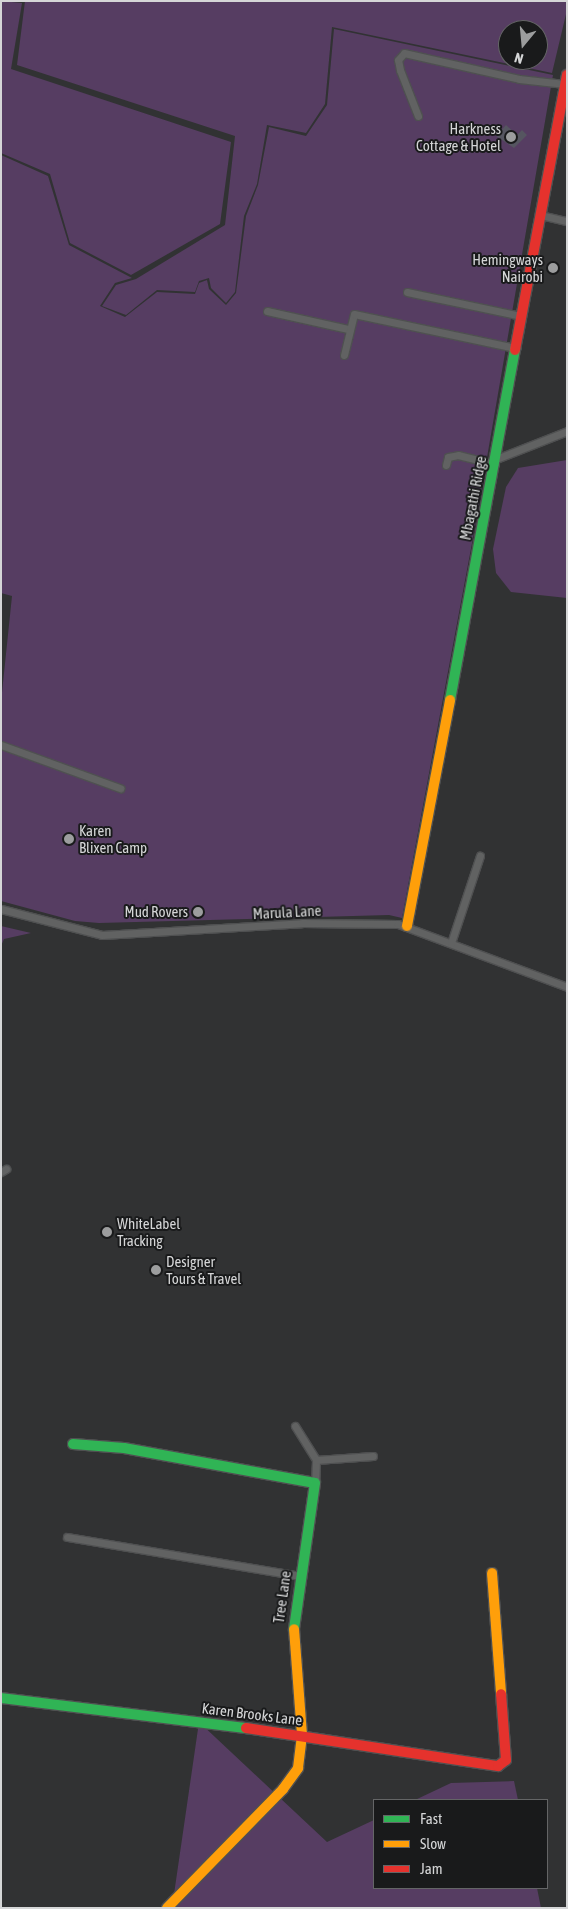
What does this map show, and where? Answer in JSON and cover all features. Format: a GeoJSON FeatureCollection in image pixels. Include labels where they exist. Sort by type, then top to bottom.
{"type":"FeatureCollection","features":[{"type":"Feature","properties":{"kind":"street"},"geometry":{"type":"LineString","coordinates":[[418,116],[400,70],[398,60],[404,53],[519,79],[566,80]]}},
{"type":"Feature","properties":{"kind":"street","name":"Mbagathi Ridge"},"geometry":{"type":"LineString","coordinates":[[407,926],[566,80]]}},
{"type":"Feature","properties":{"kind":"street"},"geometry":{"type":"LineString","coordinates":[[540,215],[567,220]]}},
{"type":"Feature","properties":{"kind":"street"},"geometry":{"type":"LineString","coordinates":[[407,292],[521,316]]}},
{"type":"Feature","properties":{"kind":"street"},"geometry":{"type":"LineString","coordinates":[[267,311],[348,329]]}},
{"type":"Feature","properties":{"kind":"street"},"geometry":{"type":"LineString","coordinates":[[344,355],[348,329],[354,314],[516,348]]}},
{"type":"Feature","properties":{"kind":"street"},"geometry":{"type":"LineString","coordinates":[[446,465],[448,457],[458,455],[495,462],[567,432]]}},
{"type":"Feature","properties":{"kind":"street"},"geometry":{"type":"LineString","coordinates":[[1,745],[120,788]]}},
{"type":"Feature","properties":{"kind":"street"},"geometry":{"type":"LineString","coordinates":[[451,943],[480,856]]}},
{"type":"Feature","properties":{"kind":"street","name":"Marula Lane"},"geometry":{"type":"LineString","coordinates":[[1,909],[102,935],[302,923],[407,926],[567,987]]}},
{"type":"Feature","properties":{"kind":"street"},"geometry":{"type":"LineString","coordinates":[[73,1444],[124,1448],[315,1483],[316,1460],[295,1426]]}},
{"type":"Feature","properties":{"kind":"street"},"geometry":{"type":"LineString","coordinates":[[316,1460],[373,1456]]}},
{"type":"Feature","properties":{"kind":"street","name":"Tree Lane"},"geometry":{"type":"LineString","coordinates":[[167,1908],[294,1776],[302,1736],[292,1640],[315,1483]]}},
{"type":"Feature","properties":{"kind":"street"},"geometry":{"type":"LineString","coordinates":[[67,1537],[300,1576]]}},
{"type":"Feature","properties":{"kind":"street","name":"Karen Brooks Lane"},"geometry":{"type":"LineString","coordinates":[[1,1698],[302,1736],[498,1766],[506,1760],[492,1573]]}},
{"type":"Feature","properties":{"kind":"shaded area"},"geometry":{"type":"Polygon","coordinates":[[[1,1],[22,3],[11,69],[231,142],[220,224],[131,275],[70,243],[50,174],[1,153],[1,1]]]}},
{"type":"Feature","properties":{"kind":"shaded area"},"geometry":{"type":"Polygon","coordinates":[[[25,1],[567,1],[567,10],[552,73],[538,70],[548,70],[548,20],[498,20],[498,62],[332,27],[325,104],[306,133],[267,125],[257,184],[244,216],[235,292],[226,303],[211,288],[209,278],[199,281],[195,292],[157,290],[126,315],[102,306],[116,285],[136,279],[225,225],[235,136],[17,65],[25,1]]]}},
{"type":"Feature","properties":{"kind":"shaded area"},"geometry":{"type":"Polygon","coordinates":[[[334,29],[498,63],[498,70],[529,70],[553,75],[475,527],[402,918],[389,915],[99,923],[75,921],[1,901],[1,702],[12,596],[1,593],[1,155],[48,176],[69,245],[132,278],[115,283],[100,306],[125,317],[157,292],[195,294],[199,283],[207,280],[209,289],[226,305],[236,293],[246,216],[258,185],[269,127],[306,136],[327,105],[334,29]]]}},
{"type":"Feature","properties":{"kind":"shaded area"},"geometry":{"type":"Polygon","coordinates":[[[567,460],[567,598],[511,592],[496,573],[493,549],[506,487],[518,468],[567,460]]]}},
{"type":"Feature","properties":{"kind":"shaded area"},"geometry":{"type":"Polygon","coordinates":[[[1,926],[31,933],[4,939],[1,946],[1,926]]]}},
{"type":"Feature","properties":{"kind":"shaded area"},"geometry":{"type":"Polygon","coordinates":[[[199,1722],[327,1842],[373,1820],[373,1889],[537,1889],[541,1908],[172,1908],[199,1722]]]}},
{"type":"Feature","properties":{"kind":"shaded area"},"geometry":{"type":"Polygon","coordinates":[[[514,1781],[518,1799],[417,1799],[451,1783],[514,1781]]]}},
{"type":"Feature","properties":{"kind":"building","name":"Harkness Cottage & Hotel"},"geometry":{"type":"Polygon","coordinates":[[[506,125],[517,135],[522,130],[527,135],[514,148],[496,136],[506,125]]]}},
{"type":"Feature","properties":{"kind":"traffic: fast"},"geometry":{"type":"LineString","coordinates":[[450,700],[515,350]]}},
{"type":"Feature","properties":{"kind":"traffic: fast"},"geometry":{"type":"LineString","coordinates":[[73,1444],[124,1448],[315,1483],[294,1629]]}},
{"type":"Feature","properties":{"kind":"traffic: fast"},"geometry":{"type":"LineString","coordinates":[[1,1698],[246,1728]]}},
{"type":"Feature","properties":{"kind":"traffic: slow"},"geometry":{"type":"LineString","coordinates":[[407,926],[450,700]]}},
{"type":"Feature","properties":{"kind":"traffic: slow"},"geometry":{"type":"LineString","coordinates":[[492,1573],[501,1694]]}},
{"type":"Feature","properties":{"kind":"traffic: slow"},"geometry":{"type":"LineString","coordinates":[[167,1908],[283,1789],[298,1768],[302,1735],[294,1629]]}},
{"type":"Feature","properties":{"kind":"traffic: jam"},"geometry":{"type":"LineString","coordinates":[[515,350],[567,75]]}},
{"type":"Feature","properties":{"kind":"traffic: jam"},"geometry":{"type":"LineString","coordinates":[[246,1728],[498,1766],[506,1760],[501,1694]]}},
{"type":"Feature","properties":{"kind":"place","name":"Harkness Cottage & Hotel"},"geometry":{"type":"Point","coordinates":[511,137]}},
{"type":"Feature","properties":{"kind":"place","name":"Hemingways Nairobi"},"geometry":{"type":"Point","coordinates":[553,268]}},
{"type":"Feature","properties":{"kind":"place","name":"Karen Blixen Camp"},"geometry":{"type":"Point","coordinates":[69,839]}},
{"type":"Feature","properties":{"kind":"place","name":"Mud Rovers"},"geometry":{"type":"Point","coordinates":[198,912]}},
{"type":"Feature","properties":{"kind":"place","name":"WhiteLabel Tracking"},"geometry":{"type":"Point","coordinates":[107,1232]}},
{"type":"Feature","properties":{"kind":"place","name":"Designer Tours & Travel"},"geometry":{"type":"Point","coordinates":[156,1270]}}]}
